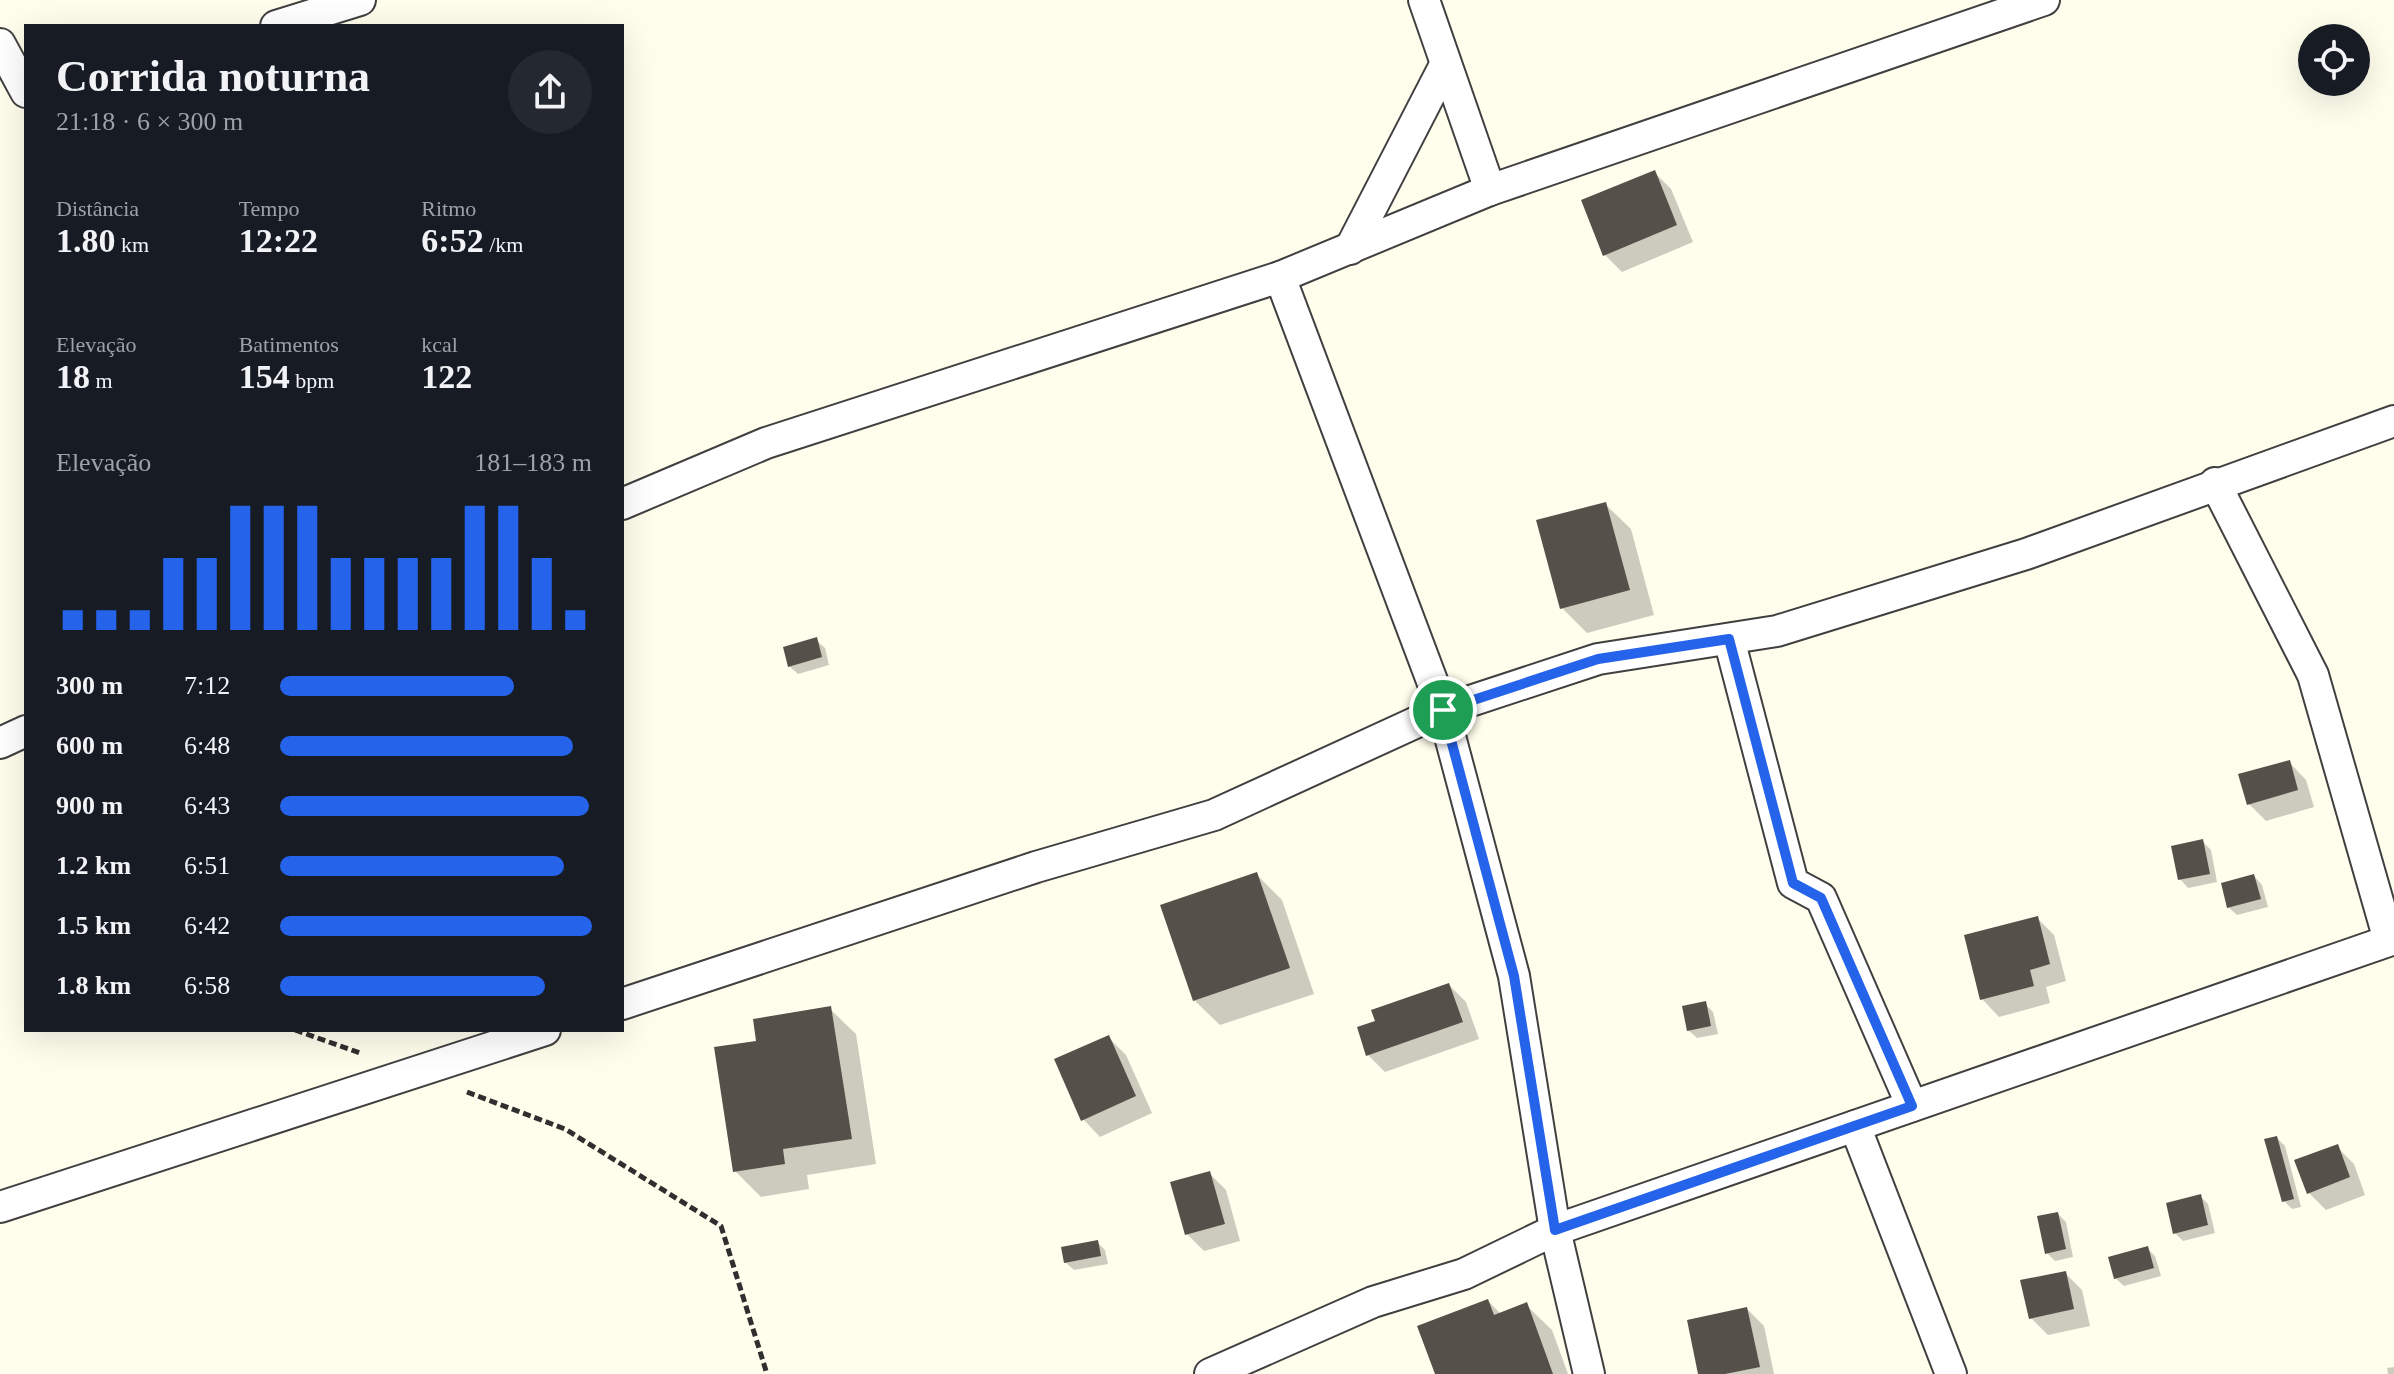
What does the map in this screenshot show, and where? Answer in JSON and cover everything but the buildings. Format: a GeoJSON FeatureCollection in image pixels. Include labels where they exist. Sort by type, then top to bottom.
{"type":"FeatureCollection","features":[{"type":"Feature","properties":{"kind":"street"},"geometry":{"type":"LineString","coordinates":[[282,24],[360,0]]}},
{"type":"Feature","properties":{"kind":"street"},"geometry":{"type":"LineString","coordinates":[[1424,0],[1444,67],[1490,190]]}},
{"type":"Feature","properties":{"kind":"street"},"geometry":{"type":"LineString","coordinates":[[624,503],[766,443],[1280,277],[1490,190],[2044,0]]}},
{"type":"Feature","properties":{"kind":"street"},"geometry":{"type":"LineString","coordinates":[[0,44],[24,88]]}},
{"type":"Feature","properties":{"kind":"street"},"geometry":{"type":"LineString","coordinates":[[1350,249],[1444,67]]}},
{"type":"Feature","properties":{"kind":"street"},"geometry":{"type":"LineString","coordinates":[[0,103],[24,102]]}},
{"type":"Feature","properties":{"kind":"street"},"geometry":{"type":"LineString","coordinates":[[1280,277],[1443,710],[1514,976],[1555,1230],[1589,1374]]}},
{"type":"Feature","properties":{"kind":"street"},"geometry":{"type":"LineString","coordinates":[[624,1003],[1036,867],[1214,815],[1443,710],[1598,659],[1777,631],[2026,554],[2215,483],[2394,421]]}},
{"type":"Feature","properties":{"kind":"street"},"geometry":{"type":"LineString","coordinates":[[1210,1374],[1373,1302],[1464,1274],[1555,1230],[2392,940],[2313,675],[2215,483]]}},
{"type":"Feature","properties":{"kind":"street"},"geometry":{"type":"LineString","coordinates":[[1729,639],[1793,883],[1821,898],[1912,1106]]}},
{"type":"Feature","properties":{"kind":"street"},"geometry":{"type":"LineString","coordinates":[[0,743],[24,732]]}},
{"type":"Feature","properties":{"kind":"street"},"geometry":{"type":"LineString","coordinates":[[0,1207],[539,1032]]}},
{"type":"Feature","properties":{"kind":"street"},"geometry":{"type":"LineString","coordinates":[[1855,1126],[1951,1374]]}},
{"type":"Feature","properties":{"kind":"path"},"geometry":{"type":"LineString","coordinates":[[301,1032],[362,1054]]}},
{"type":"Feature","properties":{"kind":"path"},"geometry":{"type":"LineString","coordinates":[[416,1073],[565,1129],[721,1226],[767,1374]]}},
{"type":"Feature","properties":{"kind":"route"},"geometry":{"type":"LineString","coordinates":[[1729,639],[1793,883],[1821,898],[1912,1106],[1555,1230],[1514,976],[1443,710],[1598,659],[1729,639]]}}]}
